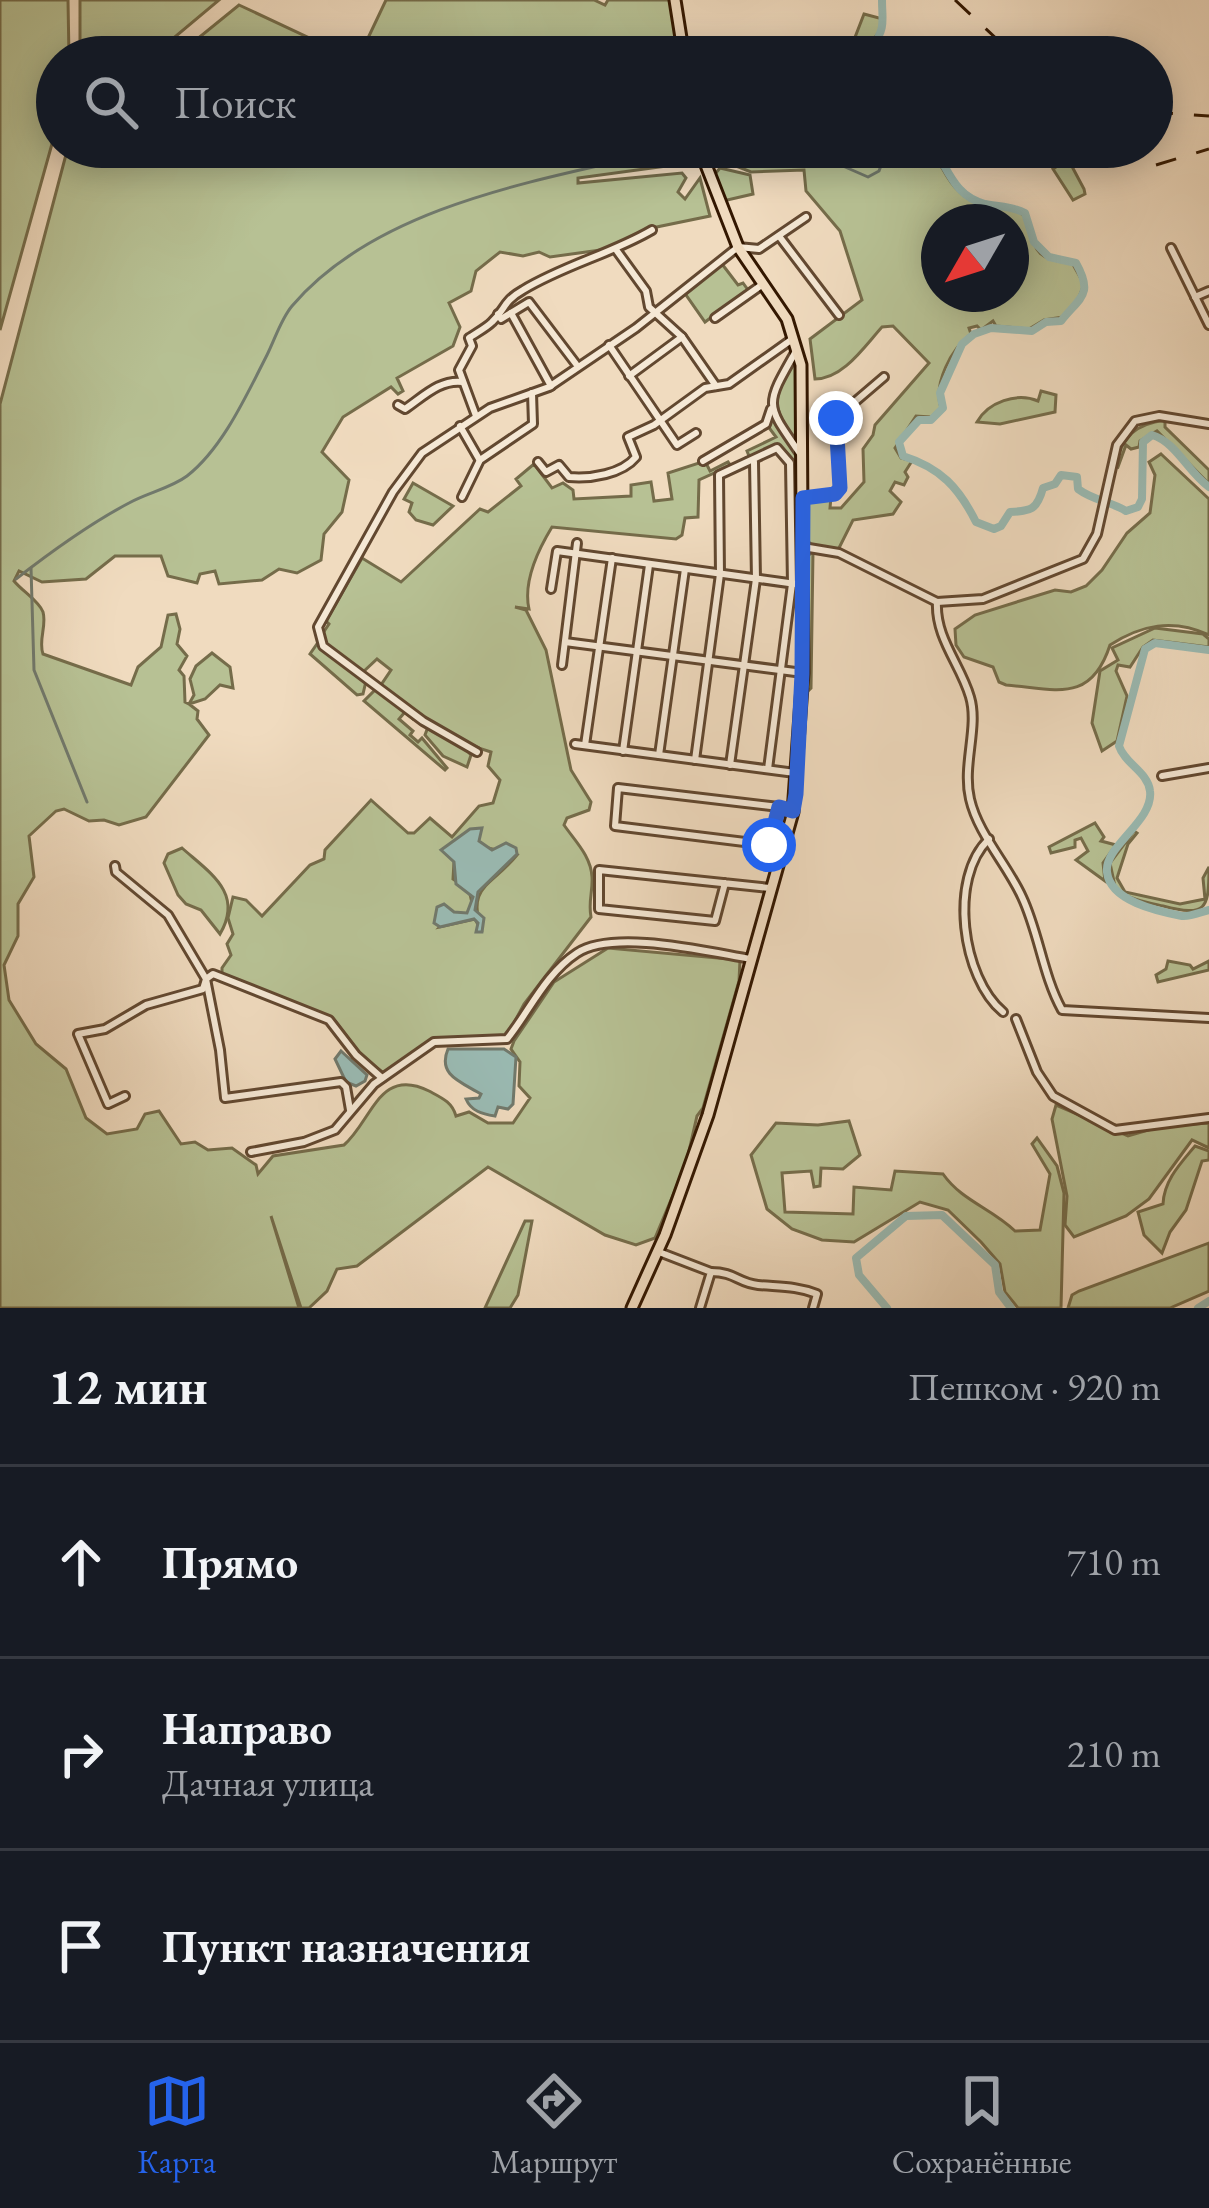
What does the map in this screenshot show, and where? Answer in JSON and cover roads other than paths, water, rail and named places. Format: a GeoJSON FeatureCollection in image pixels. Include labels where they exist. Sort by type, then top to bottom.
{"type":"FeatureCollection","features":[{"type":"Feature","properties":{"kind":"main road"},"geometry":{"type":"LineString","coordinates":[[675,0],[680,36]]}},
{"type":"Feature","properties":{"kind":"main road"},"geometry":{"type":"LineString","coordinates":[[632,1308],[659,1252],[708,1114],[793,811],[798,774],[802,674],[797,584],[803,498],[797,475],[803,457],[803,397],[796,343],[787,319],[738,248],[707,168]]}},
{"type":"Feature","properties":{"kind":"street"},"geometry":{"type":"LineString","coordinates":[[477,752],[423,721],[323,646],[318,627],[415,460],[476,416],[551,386],[738,248],[759,249],[806,217]]}},
{"type":"Feature","properties":{"kind":"street"},"geometry":{"type":"LineString","coordinates":[[476,416],[459,370],[472,346],[469,338],[520,292],[597,254],[616,251],[652,230]]}},
{"type":"Feature","properties":{"kind":"street"},"geometry":{"type":"LineString","coordinates":[[779,236],[839,315]]}},
{"type":"Feature","properties":{"kind":"street"},"geometry":{"type":"LineString","coordinates":[[1171,248],[1209,325]]}},
{"type":"Feature","properties":{"kind":"street"},"geometry":{"type":"LineString","coordinates":[[616,251],[646,291],[654,314],[682,338],[716,386]]}},
{"type":"Feature","properties":{"kind":"street"},"geometry":{"type":"LineString","coordinates":[[715,318],[764,284]]}},
{"type":"Feature","properties":{"kind":"street"},"geometry":{"type":"LineString","coordinates":[[520,292],[526,304]]}},
{"type":"Feature","properties":{"kind":"street"},"geometry":{"type":"LineString","coordinates":[[1195,298],[1209,292]]}},
{"type":"Feature","properties":{"kind":"street"},"geometry":{"type":"LineString","coordinates":[[498,314],[500,319],[529,302],[577,366]]}},
{"type":"Feature","properties":{"kind":"street"},"geometry":{"type":"LineString","coordinates":[[511,313],[551,386]]}},
{"type":"Feature","properties":{"kind":"street"},"geometry":{"type":"LineString","coordinates":[[629,376],[682,338]]}},
{"type":"Feature","properties":{"kind":"street"},"geometry":{"type":"LineString","coordinates":[[538,462],[546,472],[559,465],[569,477],[588,479],[604,471],[619,471],[636,457],[628,437],[705,388],[729,384],[796,343]]}},
{"type":"Feature","properties":{"kind":"street"},"geometry":{"type":"LineString","coordinates":[[703,461],[766,424],[774,389],[796,343]]}},
{"type":"Feature","properties":{"kind":"street"},"geometry":{"type":"LineString","coordinates":[[609,345],[677,445],[696,433]]}},
{"type":"Feature","properties":{"kind":"street"},"geometry":{"type":"LineString","coordinates":[[803,498],[835,494],[840,488],[836,418],[884,377]]}},
{"type":"Feature","properties":{"kind":"street"},"geometry":{"type":"LineString","coordinates":[[398,405],[406,409],[438,386],[463,382]]}},
{"type":"Feature","properties":{"kind":"street"},"geometry":{"type":"LineString","coordinates":[[462,497],[480,460],[533,424],[532,394]]}},
{"type":"Feature","properties":{"kind":"street"},"geometry":{"type":"LineString","coordinates":[[771,410],[803,457]]}},
{"type":"Feature","properties":{"kind":"street"},"geometry":{"type":"LineString","coordinates":[[802,547],[839,553],[938,602],[983,598],[1072,566],[1089,551],[1104,512],[1117,445],[1135,421],[1160,416],[1209,424]]}},
{"type":"Feature","properties":{"kind":"street"},"geometry":{"type":"LineString","coordinates":[[460,425],[480,460]]}},
{"type":"Feature","properties":{"kind":"street"},"geometry":{"type":"LineString","coordinates":[[695,760],[720,574],[719,475],[777,448],[797,475],[797,584],[768,770]]}},
{"type":"Feature","properties":{"kind":"street"},"geometry":{"type":"LineString","coordinates":[[730,765],[757,579],[754,462]]}},
{"type":"Feature","properties":{"kind":"street"},"geometry":{"type":"LineString","coordinates":[[562,665],[577,543]]}},
{"type":"Feature","properties":{"kind":"street"},"geometry":{"type":"LineString","coordinates":[[551,589],[557,551],[797,584]]}},
{"type":"Feature","properties":{"kind":"street"},"geometry":{"type":"LineString","coordinates":[[585,746],[612,558]]}},
{"type":"Feature","properties":{"kind":"street"},"geometry":{"type":"LineString","coordinates":[[623,751],[649,565]]}},
{"type":"Feature","properties":{"kind":"street"},"geometry":{"type":"LineString","coordinates":[[659,755],[685,569]]}},
{"type":"Feature","properties":{"kind":"street"},"geometry":{"type":"LineString","coordinates":[[938,602],[936,616],[953,665],[971,698],[965,770],[970,802],[1021,893],[1062,1010],[1209,1018]]}},
{"type":"Feature","properties":{"kind":"street"},"geometry":{"type":"LineString","coordinates":[[565,642],[802,674]]}},
{"type":"Feature","properties":{"kind":"street"},"geometry":{"type":"LineString","coordinates":[[574,744],[798,774]]}},
{"type":"Feature","properties":{"kind":"street"},"geometry":{"type":"LineString","coordinates":[[1162,776],[1209,768]]}},
{"type":"Feature","properties":{"kind":"street"},"geometry":{"type":"LineString","coordinates":[[779,807],[769,845],[615,826],[612,820],[618,788],[779,807],[793,811]]}},
{"type":"Feature","properties":{"kind":"street"},"geometry":{"type":"LineString","coordinates":[[989,839],[972,865],[962,910],[986,992],[1003,1012]]}},
{"type":"Feature","properties":{"kind":"street"},"geometry":{"type":"LineString","coordinates":[[115,866],[116,872],[168,915],[206,979],[225,1099],[341,1082],[351,1113]]}},
{"type":"Feature","properties":{"kind":"street"},"geometry":{"type":"LineString","coordinates":[[725,883],[715,921],[599,908],[599,870],[725,883],[770,888]]}},
{"type":"Feature","properties":{"kind":"street"},"geometry":{"type":"LineString","coordinates":[[251,1152],[304,1142],[335,1130],[382,1078],[434,1042],[507,1039],[554,974],[578,952],[616,944],[751,959]]}},
{"type":"Feature","properties":{"kind":"street"},"geometry":{"type":"LineString","coordinates":[[125,1096],[108,1104],[78,1034],[105,1029],[146,1005],[195,993],[213,974],[329,1020],[356,1055],[382,1078]]}},
{"type":"Feature","properties":{"kind":"street"},"geometry":{"type":"LineString","coordinates":[[1016,1018],[1037,1072],[1053,1096],[1115,1130],[1209,1118]]}},
{"type":"Feature","properties":{"kind":"street"},"geometry":{"type":"LineString","coordinates":[[659,1252],[711,1272],[730,1272],[757,1285],[803,1288],[817,1294],[813,1308]]}},
{"type":"Feature","properties":{"kind":"street"},"geometry":{"type":"LineString","coordinates":[[700,1308],[711,1272]]}},
{"type":"Feature","properties":{"kind":"water"},"geometry":{"type":"Polygon","coordinates":[[[482,828],[479,841],[492,850],[506,843],[517,854],[478,892],[475,910],[484,918],[482,932],[476,932],[474,919],[440,927],[434,923],[437,907],[444,904],[454,912],[467,913],[473,897],[456,884],[454,862],[441,850],[470,829],[482,828]]]}},
{"type":"Feature","properties":{"kind":"water"},"geometry":{"type":"Polygon","coordinates":[[[448,1049],[504,1049],[516,1057],[513,1104],[508,1109],[498,1107],[495,1116],[474,1109],[466,1099],[481,1094],[448,1072],[448,1049]]]}},
{"type":"Feature","properties":{"kind":"water"},"geometry":{"type":"Polygon","coordinates":[[[341,1051],[367,1075],[365,1081],[356,1086],[346,1082],[335,1059],[341,1051]]]}},
{"type":"Feature","properties":{"kind":"waterway"},"geometry":{"type":"LineString","coordinates":[[878,36],[882,0]]}},
{"type":"Feature","properties":{"kind":"waterway"},"geometry":{"type":"LineString","coordinates":[[16,579],[100,520],[181,480],[200,464],[233,420],[292,306],[329,270],[372,241],[421,218],[526,183],[591,168]]}},
{"type":"Feature","properties":{"kind":"waterway"},"geometry":{"type":"LineString","coordinates":[[847,168],[868,177],[880,168]]}},
{"type":"Feature","properties":{"kind":"waterway"},"geometry":{"type":"LineString","coordinates":[[945,168],[966,195],[1025,213],[1034,242],[1049,257],[1076,263],[1084,289],[1061,321],[1046,322],[1032,331],[991,328],[962,344],[940,393],[943,408],[931,420],[919,420],[899,442],[903,456],[938,473],[963,499],[976,522],[994,529],[1010,512],[1032,508],[1043,488],[1055,484],[1061,475],[1077,477],[1078,489],[1096,499],[1126,511],[1138,507],[1143,442],[1152,435],[1168,444],[1209,487]]}},
{"type":"Feature","properties":{"kind":"waterway"},"geometry":{"type":"LineString","coordinates":[[31,568],[34,670],[87,802]]}},
{"type":"Feature","properties":{"kind":"waterway"},"geometry":{"type":"LineString","coordinates":[[1209,650],[1155,643],[1145,649],[1119,746],[1148,784],[1149,802],[1113,853],[1107,872],[1116,890],[1148,908],[1182,916],[1209,910]]}},
{"type":"Feature","properties":{"kind":"waterway"},"geometry":{"type":"LineString","coordinates":[[887,1308],[859,1275],[856,1258],[906,1216],[942,1215],[995,1265],[999,1292],[1011,1308]]}},
{"type":"Feature","properties":{"kind":"waterway"},"geometry":{"type":"LineString","coordinates":[[1198,1308],[1209,1301]]}},
{"type":"Feature","properties":{"kind":"railway"},"geometry":{"type":"LineString","coordinates":[[955,0],[994,36]]}},
{"type":"Feature","properties":{"kind":"railway"},"geometry":{"type":"LineString","coordinates":[[1173,113],[1209,116]]}},
{"type":"Feature","properties":{"kind":"railway"},"geometry":{"type":"LineString","coordinates":[[1173,160],[1209,149]]}}]}
